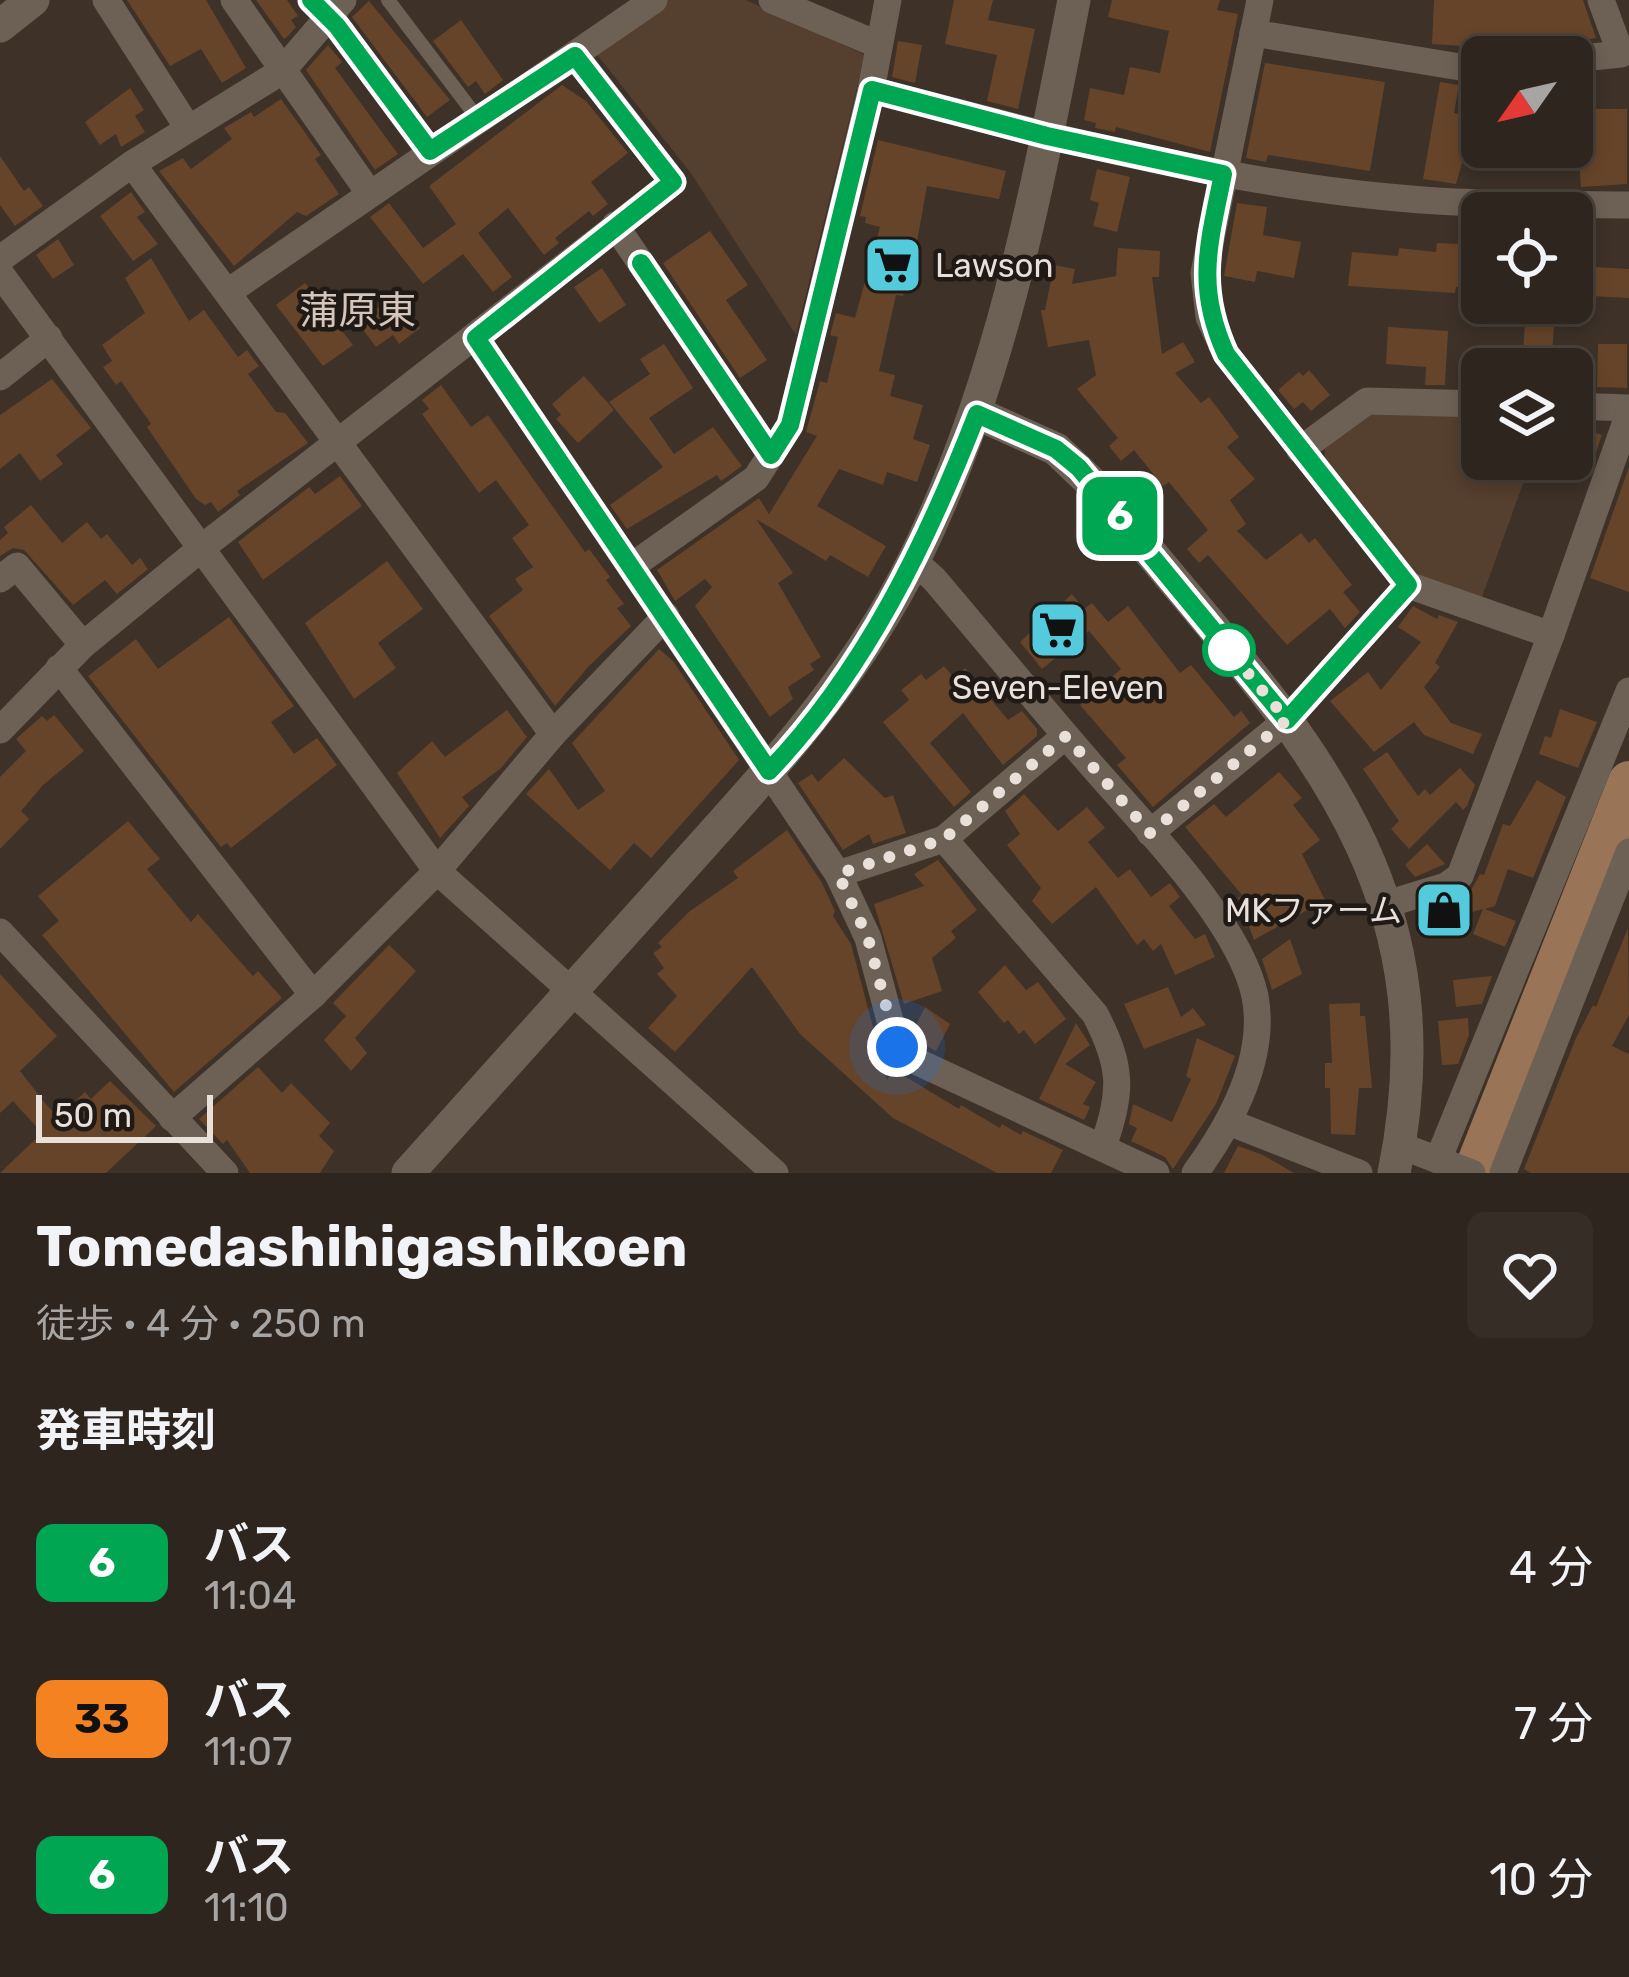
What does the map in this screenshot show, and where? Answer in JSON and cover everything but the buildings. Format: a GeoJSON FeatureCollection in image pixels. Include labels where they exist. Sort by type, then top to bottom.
{"type":"FeatureCollection","features":[{"type":"Feature","properties":{"kind":"street"},"geometry":{"type":"LineString","coordinates":[[0,26],[33,0]]}},
{"type":"Feature","properties":{"kind":"street"},"geometry":{"type":"LineString","coordinates":[[106,0],[188,128]]}},
{"type":"Feature","properties":{"kind":"street"},"geometry":{"type":"LineString","coordinates":[[234,0],[370,194]]}},
{"type":"Feature","properties":{"kind":"street"},"geometry":{"type":"LineString","coordinates":[[228,292],[654,0]]}},
{"type":"Feature","properties":{"kind":"street"},"geometry":{"type":"LineString","coordinates":[[772,0],[879,45]]}},
{"type":"Feature","properties":{"kind":"street"},"geometry":{"type":"LineString","coordinates":[[632,566],[756,478],[790,425],[872,90],[888,0]]}},
{"type":"Feature","properties":{"kind":"street"},"geometry":{"type":"LineString","coordinates":[[408,1173],[798,741],[859,656],[914,561],[977,414],[1047,136],[1073,0]]}},
{"type":"Feature","properties":{"kind":"street"},"geometry":{"type":"LineString","coordinates":[[1260,0],[1204,273],[1209,317],[1226,354],[1408,585],[1551,635]]}},
{"type":"Feature","properties":{"kind":"street"},"geometry":{"type":"LineString","coordinates":[[1593,57],[1621,54],[1601,0]]}},
{"type":"Feature","properties":{"kind":"street"},"geometry":{"type":"LineString","coordinates":[[0,259],[132,164],[282,71],[327,6],[430,151]]}},
{"type":"Feature","properties":{"kind":"street"},"geometry":{"type":"LineString","coordinates":[[1253,33],[1461,67]]}},
{"type":"Feature","properties":{"kind":"street"},"geometry":{"type":"LineString","coordinates":[[0,730],[83,645],[203,546],[673,182],[575,56]]}},
{"type":"Feature","properties":{"kind":"street"},"geometry":{"type":"LineString","coordinates":[[872,90],[1047,136],[1223,174],[1435,201],[1629,206]]}},
{"type":"Feature","properties":{"kind":"street"},"geometry":{"type":"LineString","coordinates":[[132,164],[554,734]]}},
{"type":"Feature","properties":{"kind":"street"},"geometry":{"type":"LineString","coordinates":[[615,225],[771,455]]}},
{"type":"Feature","properties":{"kind":"street"},"geometry":{"type":"LineString","coordinates":[[0,273],[437,872],[776,1173]]}},
{"type":"Feature","properties":{"kind":"street"},"geometry":{"type":"LineString","coordinates":[[0,377],[49,338]]}},
{"type":"Feature","properties":{"kind":"street"},"geometry":{"type":"LineString","coordinates":[[476,338],[838,874],[859,914],[891,1030],[905,1056],[1156,1173]]}},
{"type":"Feature","properties":{"kind":"street"},"geometry":{"type":"LineString","coordinates":[[1300,450],[1367,401],[1461,403]]}},
{"type":"Feature","properties":{"kind":"street"},"geometry":{"type":"LineString","coordinates":[[1387,904],[1446,886],[1460,876],[1629,410],[1593,407]]}},
{"type":"Feature","properties":{"kind":"street"},"geometry":{"type":"LineString","coordinates":[[977,414],[1056,449],[1079,468],[1330,779],[1387,904],[1407,1025],[1396,1159],[1438,1160],[1472,1173]]}},
{"type":"Feature","properties":{"kind":"street"},"geometry":{"type":"LineString","coordinates":[[914,561],[1150,833],[1240,952],[1256,999],[1254,1048],[1231,1123],[1195,1173]]}},
{"type":"Feature","properties":{"kind":"street"},"geometry":{"type":"LineString","coordinates":[[0,579],[17,566],[83,645]]}},
{"type":"Feature","properties":{"kind":"street"},"geometry":{"type":"LineString","coordinates":[[1150,833],[1287,720],[1408,585]]}},
{"type":"Feature","properties":{"kind":"street"},"geometry":{"type":"LineString","coordinates":[[172,1118],[313,994],[437,872],[554,734],[666,616]]}},
{"type":"Feature","properties":{"kind":"street"},"geometry":{"type":"LineString","coordinates":[[59,668],[313,994]]}},
{"type":"Feature","properties":{"kind":"street"},"geometry":{"type":"LineString","coordinates":[[1438,1160],[1629,691]]}},
{"type":"Feature","properties":{"kind":"street"},"geometry":{"type":"LineString","coordinates":[[838,874],[944,839],[1066,736]]}},
{"type":"Feature","properties":{"kind":"street"},"geometry":{"type":"LineString","coordinates":[[944,839],[1095,1014],[1110,1043],[1119,1101],[1103,1147]]}},
{"type":"Feature","properties":{"kind":"street"},"geometry":{"type":"LineString","coordinates":[[1503,1173],[1619,906],[1629,852]]}},
{"type":"Feature","properties":{"kind":"street"},"geometry":{"type":"LineString","coordinates":[[0,932],[225,1173]]}},
{"type":"Feature","properties":{"kind":"street"},"geometry":{"type":"LineString","coordinates":[[1231,1123],[1315,1164],[1359,1173]]}},
{"type":"Feature","properties":{"kind":"lane"},"geometry":{"type":"LineString","coordinates":[[388,0],[479,120]]}},
{"type":"Feature","properties":{"kind":"shaded area"},"geometry":{"type":"Polygon","coordinates":[[[668,0],[746,0],[865,55],[796,335],[690,172],[595,52],[668,0]]]}},
{"type":"Feature","properties":{"kind":"shaded area"},"geometry":{"type":"Polygon","coordinates":[[[1371,412],[1461,415],[1461,480],[1524,480],[1482,597],[1420,579],[1325,461],[1325,448],[1371,412]]]}},
{"type":"Feature","properties":{"kind":"waterway"},"geometry":{"type":"LineString","coordinates":[[1474,1173],[1629,782]]}},
{"type":"Feature","properties":{"kind":"bus line","name":"6"},"geometry":{"type":"LineString","coordinates":[[311,0],[337,26],[430,151],[575,56],[673,182],[476,338],[769,771],[798,741],[859,656],[896,593],[977,414],[1056,449],[1079,468],[1287,720],[1408,585],[1226,354],[1209,317],[1204,273],[1223,174],[1047,136],[872,90],[790,425],[771,455],[641,263]]}},
{"type":"Feature","properties":{"kind":"place","name":"Lawson"},"geometry":{"type":"Point","coordinates":[893,265]}},
{"type":"Feature","properties":{"kind":"place","name":"Seven-Eleven"},"geometry":{"type":"Point","coordinates":[1058,630]}},
{"type":"Feature","properties":{"kind":"place","name":"MKファーム"},"geometry":{"type":"Point","coordinates":[1444,910]}},
{"type":"Feature","properties":{"kind":"district","name":"蒲原東"},"geometry":{"type":"Point","coordinates":[358,310]}},
{"type":"Feature","properties":{"kind":"route"},"geometry":{"type":"LineString","coordinates":[[897,1047],[868,938],[838,874],[944,839],[1066,736],[1150,833],[1287,720],[1217,636],[1229,650]]}}]}
